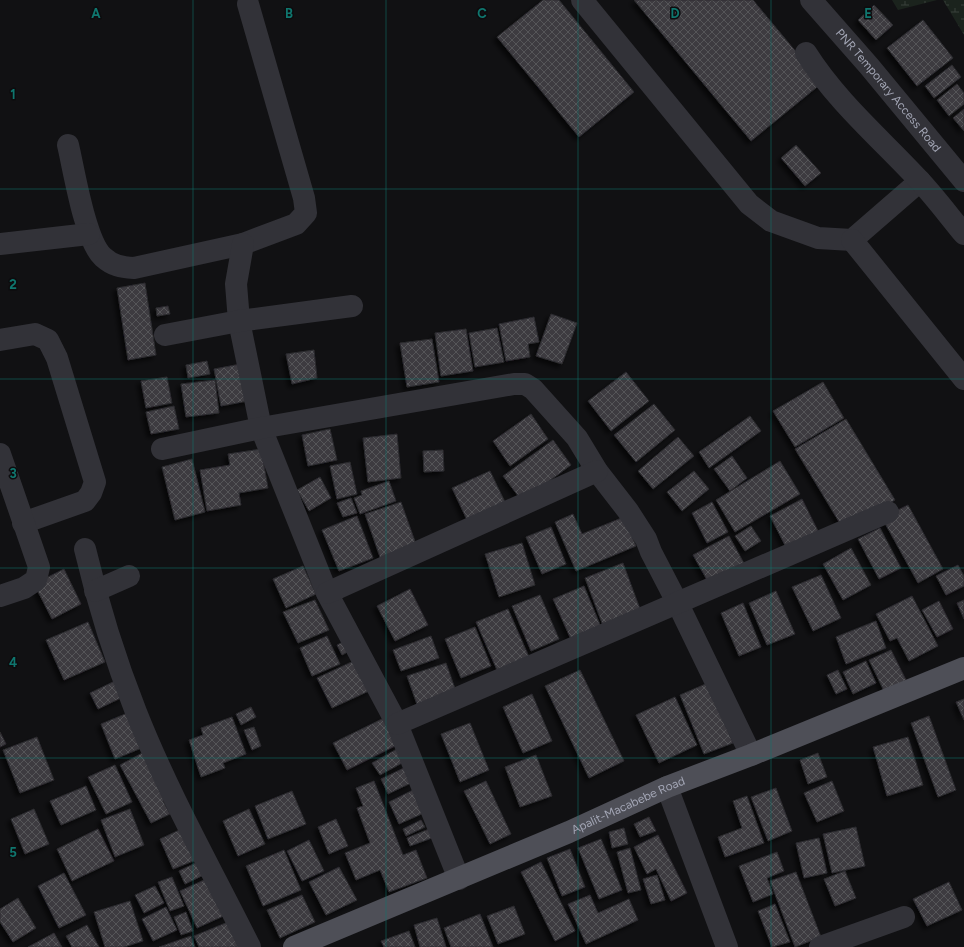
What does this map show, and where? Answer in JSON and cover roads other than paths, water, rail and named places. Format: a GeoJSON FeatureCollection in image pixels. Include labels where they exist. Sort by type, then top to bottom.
{"type":"FeatureCollection","features":[{"type":"Feature","properties":{"kind":"main road","name":"Apalit-Macabebe Road"},"geometry":{"type":"LineString","coordinates":[[294,947],[570,832],[668,787],[751,756],[964,668]]}},
{"type":"Feature","properties":{"kind":"street"},"geometry":{"type":"LineString","coordinates":[[582,0],[749,204],[772,221],[818,238],[852,240],[920,181]]}},
{"type":"Feature","properties":{"kind":"street","name":"PNR Temporary Access Road"},"geometry":{"type":"LineString","coordinates":[[811,0],[869,66],[964,182]]}},
{"type":"Feature","properties":{"kind":"street"},"geometry":{"type":"LineString","coordinates":[[68,145],[90,234],[102,256],[117,267],[134,268],[243,244],[296,224],[306,213],[304,198],[248,4]]}},
{"type":"Feature","properties":{"kind":"street"},"geometry":{"type":"LineString","coordinates":[[806,53],[817,70],[850,109],[920,181],[964,234]]}},
{"type":"Feature","properties":{"kind":"street"},"geometry":{"type":"LineString","coordinates":[[0,244],[90,234]]}},
{"type":"Feature","properties":{"kind":"street"},"geometry":{"type":"LineString","coordinates":[[852,240],[964,379]]}},
{"type":"Feature","properties":{"kind":"street"},"geometry":{"type":"LineString","coordinates":[[243,244],[236,284],[239,320],[262,428],[327,593],[397,724],[459,879]]}},
{"type":"Feature","properties":{"kind":"street"},"geometry":{"type":"LineString","coordinates":[[165,335],[239,320],[352,306]]}},
{"type":"Feature","properties":{"kind":"street"},"geometry":{"type":"LineString","coordinates":[[0,340],[35,334],[48,340],[58,358],[95,482],[92,493],[85,501],[24,523]]}},
{"type":"Feature","properties":{"kind":"street"},"geometry":{"type":"LineString","coordinates":[[162,449],[262,428],[514,384],[525,384],[534,390],[577,438],[597,471],[628,511],[646,539],[658,568],[678,604],[751,756]]}},
{"type":"Feature","properties":{"kind":"street"},"geometry":{"type":"LineString","coordinates":[[0,454],[8,505],[24,523],[39,567],[36,580],[24,588],[0,596]]}},
{"type":"Feature","properties":{"kind":"street"},"geometry":{"type":"LineString","coordinates":[[327,593],[597,471]]}},
{"type":"Feature","properties":{"kind":"street"},"geometry":{"type":"LineString","coordinates":[[397,724],[678,604],[888,512]]}},
{"type":"Feature","properties":{"kind":"street"},"geometry":{"type":"LineString","coordinates":[[85,549],[95,591],[136,712],[172,792],[250,947]]}},
{"type":"Feature","properties":{"kind":"street"},"geometry":{"type":"LineString","coordinates":[[95,591],[129,576]]}},
{"type":"Feature","properties":{"kind":"street"},"geometry":{"type":"LineString","coordinates":[[668,787],[727,947]]}},
{"type":"Feature","properties":{"kind":"street"},"geometry":{"type":"LineString","coordinates":[[820,947],[904,917]]}}]}
